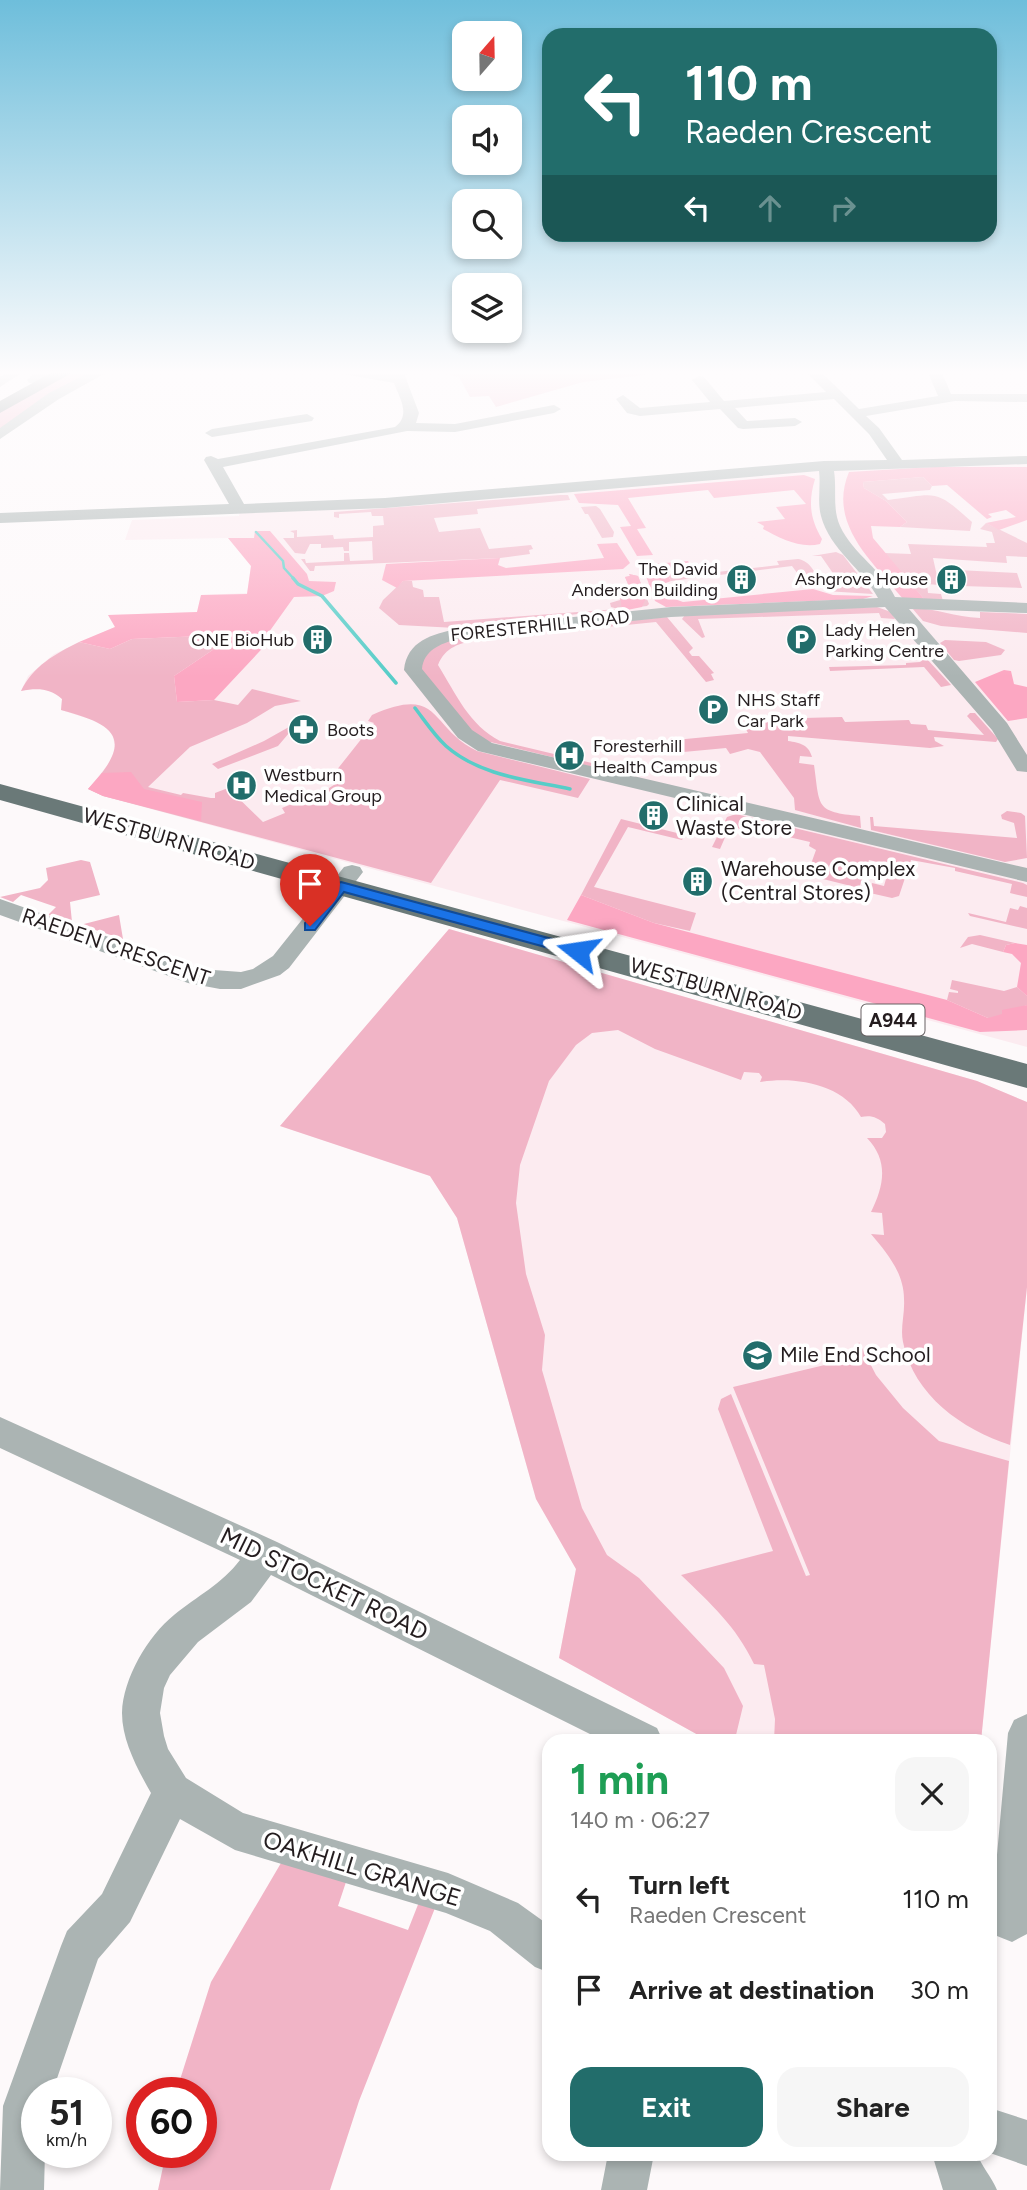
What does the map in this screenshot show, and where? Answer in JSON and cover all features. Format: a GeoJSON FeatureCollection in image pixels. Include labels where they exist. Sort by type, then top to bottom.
{"type":"FeatureCollection","features":[{"type":"Feature","properties":{"kind":"main road","name":"WESTBURN ROAD"},"geometry":{"type":"LineString","coordinates":[[0,776],[1027,1076]]}},
{"type":"Feature","properties":{"kind":"main road","name":"WESTBURN ROAD"},"geometry":{"type":"LineString","coordinates":[[0,792],[346,879],[1027,1058]]}},
{"type":"Feature","properties":{"kind":"street"},"geometry":{"type":"LineString","coordinates":[[219,472],[240,510]]}},
{"type":"Feature","properties":{"kind":"street"},"geometry":{"type":"LineString","coordinates":[[0,517],[240,510],[451,498],[743,472]]}},
{"type":"Feature","properties":{"kind":"street"},"geometry":{"type":"LineString","coordinates":[[828,472],[828,514],[834,529],[886,594],[887,601]]}},
{"type":"Feature","properties":{"kind":"street"},"geometry":{"type":"LineString","coordinates":[[0,506],[184,502],[232,493]]}},
{"type":"Feature","properties":{"kind":"street"},"geometry":{"type":"LineString","coordinates":[[887,601],[903,604],[1027,608]]}},
{"type":"Feature","properties":{"kind":"street"},"geometry":{"type":"LineString","coordinates":[[887,601],[897,607],[991,716],[1025,771]]}},
{"type":"Feature","properties":{"kind":"street","name":"FORESTERHILL ROAD"},"geometry":{"type":"LineString","coordinates":[[887,601],[671,612],[457,634],[426,645],[414,658],[413,670],[465,734],[485,747],[1027,875]]}},
{"type":"Feature","properties":{"kind":"street","name":"RAEDEN CRESCENT"},"geometry":{"type":"LineString","coordinates":[[0,907],[197,977],[233,982],[268,973],[281,962],[346,879]]}},
{"type":"Feature","properties":{"kind":"street","name":"MID STOCKET ROAD"},"geometry":{"type":"LineString","coordinates":[[3,1440],[265,1554],[630,1734]]}},
{"type":"Feature","properties":{"kind":"street","name":"OAKHILL GRANGE"},"geometry":{"type":"LineString","coordinates":[[265,1554],[239,1590],[185,1629],[171,1644],[157,1662],[146,1686],[141,1713],[145,1736],[152,1758],[172,1792],[235,1830],[448,1893],[504,1917],[542,1946]]}},
{"type":"Feature","properties":{"kind":"street"},"geometry":{"type":"LineString","coordinates":[[1010,1920],[1027,1732]]}},
{"type":"Feature","properties":{"kind":"street"},"geometry":{"type":"LineString","coordinates":[[21,2190],[24,2106],[82,1946],[117,1908],[172,1792]]}},
{"type":"Feature","properties":{"kind":"street"},"geometry":{"type":"LineString","coordinates":[[997,2132],[1027,2143]]}},
{"type":"Feature","properties":{"kind":"street"},"geometry":{"type":"LineString","coordinates":[[624,2190],[630,2161]]}},
{"type":"Feature","properties":{"kind":"street"},"geometry":{"type":"LineString","coordinates":[[957,2161],[960,2174],[974,2190]]}},
{"type":"Feature","properties":{"kind":"shaded area","name":"Foresterhill Health Campus"},"geometry":{"type":"Polygon","coordinates":[[[724,472],[1027,472],[1027,1047],[103,796],[88,789],[110,762],[115,750],[113,735],[102,723],[61,710],[62,699],[54,692],[35,688],[21,691],[28,676],[54,654],[115,627],[108,615],[197,612],[201,595],[247,593],[251,566],[228,538],[125,540],[132,520],[239,516],[240,510],[724,472]]]}},
{"type":"Feature","properties":{"kind":"shaded area"},"geometry":{"type":"Polygon","coordinates":[[[849,472],[1027,472],[1027,520],[999,530],[986,523],[1016,517],[1006,510],[988,514],[992,517],[987,519],[947,485],[932,486],[923,477],[863,482],[864,488],[886,501],[907,522],[900,527],[871,526],[873,538],[925,600],[903,599],[856,541],[844,509],[844,491],[849,472]]]}},
{"type":"Feature","properties":{"kind":"shaded area"},"geometry":{"type":"Polygon","coordinates":[[[804,475],[815,479],[811,510],[822,539],[820,544],[790,542],[763,529],[764,526],[757,522],[785,519],[776,507],[806,504],[794,490],[714,498],[708,490],[628,498],[646,528],[637,529],[653,555],[637,556],[620,527],[631,526],[618,505],[579,503],[574,494],[804,475]]]}},
{"type":"Feature","properties":{"kind":"shaded area"},"geometry":{"type":"Polygon","coordinates":[[[923,477],[932,486],[930,490],[882,494],[888,500],[927,495],[942,499],[972,522],[970,531],[900,527],[907,522],[886,501],[864,488],[863,482],[923,477]]]}},
{"type":"Feature","properties":{"kind":"shaded area"},"geometry":{"type":"Polygon","coordinates":[[[568,495],[570,500],[477,509],[478,514],[434,518],[439,532],[480,528],[489,549],[531,545],[533,549],[529,550],[530,554],[500,558],[315,566],[314,571],[310,571],[301,559],[305,559],[306,563],[344,561],[344,553],[349,553],[350,561],[373,560],[372,541],[349,542],[349,551],[344,551],[343,547],[321,548],[321,544],[310,544],[305,554],[295,553],[283,538],[294,538],[294,533],[290,531],[297,530],[297,537],[373,537],[373,526],[384,525],[383,516],[372,516],[371,512],[339,514],[339,518],[334,517],[334,512],[568,495]]]}},
{"type":"Feature","properties":{"kind":"shaded area"},"geometry":{"type":"Polygon","coordinates":[[[596,506],[614,532],[613,537],[602,538],[581,507],[596,506]]]}},
{"type":"Feature","properties":{"kind":"shaded area"},"geometry":{"type":"Polygon","coordinates":[[[986,523],[1027,543],[1027,557],[1006,556],[1007,563],[933,558],[939,585],[927,584],[928,593],[941,594],[943,601],[925,600],[884,553],[911,554],[908,544],[987,547],[986,543],[995,543],[992,532],[980,529],[986,523]]]}},
{"type":"Feature","properties":{"kind":"shaded area"},"geometry":{"type":"Polygon","coordinates":[[[255,531],[270,531],[307,574],[309,581],[336,582],[334,591],[322,596],[294,597],[269,632],[273,637],[214,700],[177,702],[174,676],[220,645],[202,636],[132,639],[110,649],[79,642],[115,627],[108,615],[197,612],[201,595],[247,594],[251,566],[228,538],[254,538],[255,531]]]}},
{"type":"Feature","properties":{"kind":"shaded area"},"geometry":{"type":"Polygon","coordinates":[[[617,543],[630,563],[623,569],[403,581],[397,588],[382,580],[386,564],[500,558],[498,565],[506,568],[604,558],[597,544],[617,543]]]}},
{"type":"Feature","properties":{"kind":"shaded area"},"geometry":{"type":"Polygon","coordinates":[[[836,552],[843,555],[873,594],[825,591],[835,585],[837,579],[821,556],[812,556],[836,552]]]}},
{"type":"Feature","properties":{"kind":"shaded area"},"geometry":{"type":"Polygon","coordinates":[[[798,559],[811,567],[816,580],[806,585],[792,566],[671,581],[667,574],[683,572],[691,566],[699,574],[779,565],[777,561],[798,559]]]}},
{"type":"Feature","properties":{"kind":"shaded area"},"geometry":{"type":"Polygon","coordinates":[[[688,561],[691,566],[683,572],[667,574],[671,581],[663,584],[672,598],[683,602],[813,589],[833,595],[873,596],[863,599],[666,607],[655,601],[642,565],[688,561]]]}},
{"type":"Feature","properties":{"kind":"shaded area"},"geometry":{"type":"Polygon","coordinates":[[[957,570],[1017,573],[1022,588],[962,586],[957,570]]]}},
{"type":"Feature","properties":{"kind":"shaded area"},"geometry":{"type":"Polygon","coordinates":[[[629,574],[638,576],[649,604],[647,606],[456,628],[399,625],[379,608],[383,600],[403,581],[412,581],[413,587],[423,590],[424,597],[439,597],[444,622],[618,609],[611,607],[610,603],[620,600],[620,593],[631,591],[625,577],[630,576],[629,574]]]}},
{"type":"Feature","properties":{"kind":"shaded area"},"geometry":{"type":"Polygon","coordinates":[[[629,574],[638,576],[646,598],[642,607],[622,611],[620,593],[631,591],[625,577],[630,576],[629,574]]]}},
{"type":"Feature","properties":{"kind":"shaded area"},"geometry":{"type":"Polygon","coordinates":[[[877,607],[891,612],[895,619],[881,618],[879,613],[698,619],[705,637],[702,638],[682,619],[685,615],[695,614],[877,607]]]}},
{"type":"Feature","properties":{"kind":"shaded area"},"geometry":{"type":"Polygon","coordinates":[[[912,608],[980,618],[980,612],[1027,614],[1027,633],[941,626],[923,621],[912,608]]]}},
{"type":"Feature","properties":{"kind":"shaded area"},"geometry":{"type":"Polygon","coordinates":[[[667,617],[693,648],[689,652],[692,656],[699,656],[714,673],[711,674],[714,680],[706,682],[656,622],[471,641],[449,650],[438,665],[472,718],[500,741],[642,775],[634,777],[478,739],[421,672],[426,654],[455,637],[667,617]]]}},
{"type":"Feature","properties":{"kind":"shaded area"},"geometry":{"type":"Polygon","coordinates":[[[202,636],[220,645],[174,676],[177,702],[214,700],[238,705],[252,689],[301,701],[275,706],[247,723],[190,747],[148,787],[181,795],[183,793],[211,798],[215,798],[215,793],[228,788],[263,822],[285,813],[282,808],[326,790],[340,781],[332,776],[374,723],[368,721],[372,715],[411,704],[433,713],[462,742],[477,751],[590,779],[578,798],[500,780],[431,883],[103,796],[88,789],[111,758],[115,746],[113,737],[96,722],[61,710],[62,699],[53,693],[38,689],[21,691],[26,682],[45,662],[79,642],[110,649],[132,639],[202,636]]]}},
{"type":"Feature","properties":{"kind":"shaded area"},"geometry":{"type":"Polygon","coordinates":[[[945,640],[986,642],[1005,650],[1001,655],[959,661],[954,660],[940,643],[945,640]]]}},
{"type":"Feature","properties":{"kind":"shaded area"},"geometry":{"type":"Polygon","coordinates":[[[926,658],[951,685],[941,687],[924,667],[830,671],[829,667],[906,665],[926,658]]]}},
{"type":"Feature","properties":{"kind":"shaded area"},"geometry":{"type":"Polygon","coordinates":[[[1004,670],[1011,671],[1014,684],[1027,687],[1027,718],[1008,721],[975,682],[1004,670]]]}},
{"type":"Feature","properties":{"kind":"shaded area"},"geometry":{"type":"Polygon","coordinates":[[[975,713],[998,739],[996,742],[934,737],[935,741],[944,746],[930,748],[788,736],[788,741],[803,745],[812,757],[800,756],[799,763],[814,765],[822,805],[835,812],[860,816],[861,828],[795,810],[794,798],[760,752],[748,749],[730,754],[726,748],[673,753],[670,746],[675,740],[748,733],[743,723],[764,719],[842,717],[845,722],[909,720],[911,724],[926,725],[928,730],[984,735],[967,716],[975,713]]]}},
{"type":"Feature","properties":{"kind":"shaded area"},"geometry":{"type":"Polygon","coordinates":[[[296,723],[308,726],[295,726],[278,746],[218,769],[212,764],[264,741],[296,723]]]}},
{"type":"Feature","properties":{"kind":"shaded area"},"geometry":{"type":"Polygon","coordinates":[[[131,772],[144,789],[202,802],[201,821],[103,796],[88,789],[102,773],[131,772]]]}},
{"type":"Feature","properties":{"kind":"shaded area"},"geometry":{"type":"Polygon","coordinates":[[[1007,811],[1025,816],[1027,858],[1005,862],[871,830],[870,817],[873,817],[874,826],[1017,838],[1014,823],[1002,819],[1001,815],[1007,811]]]}},
{"type":"Feature","properties":{"kind":"shaded area"},"geometry":{"type":"Polygon","coordinates":[[[736,814],[1023,883],[1027,885],[1027,897],[1010,893],[1012,884],[955,871],[955,868],[911,860],[899,896],[892,898],[870,893],[872,883],[884,886],[890,865],[869,860],[859,888],[807,875],[816,850],[809,846],[810,842],[742,826],[741,829],[730,826],[720,849],[712,847],[727,817],[736,814]]]}},
{"type":"Feature","properties":{"kind":"shaded area"},"geometry":{"type":"Polygon","coordinates":[[[621,819],[685,835],[682,840],[628,827],[594,887],[696,913],[690,931],[654,923],[581,895],[621,819]]]}},
{"type":"Feature","properties":{"kind":"shaded area"},"geometry":{"type":"Polygon","coordinates":[[[81,860],[90,862],[100,895],[70,902],[72,922],[48,915],[56,907],[21,895],[13,902],[0,897],[40,888],[48,880],[46,868],[81,860]]]}},
{"type":"Feature","properties":{"kind":"shaded area"},"geometry":{"type":"Polygon","coordinates":[[[581,895],[654,923],[947,1000],[988,1018],[1002,1014],[1002,1010],[1027,1005],[1027,1030],[980,1032],[567,920],[581,895]]]}},
{"type":"Feature","properties":{"kind":"shaded area"},"geometry":{"type":"Polygon","coordinates":[[[1020,906],[1027,908],[1027,929],[970,916],[968,913],[1006,922],[1010,908],[1018,910],[1020,906]]]}},
{"type":"Feature","properties":{"kind":"shaded area"},"geometry":{"type":"Polygon","coordinates":[[[119,915],[123,939],[80,925],[119,915]]]}},
{"type":"Feature","properties":{"kind":"shaded area","name":"Mile End School"},"geometry":{"type":"Polygon","coordinates":[[[449,929],[977,1081],[1027,1102],[1027,1287],[982,1734],[696,1734],[559,1658],[576,1569],[536,1499],[457,1218],[430,1176],[280,1126],[449,929]]]}},
{"type":"Feature","properties":{"kind":"shaded area"},"geometry":{"type":"Polygon","coordinates":[[[449,929],[977,1081],[1027,1102],[1027,1287],[1010,1445],[975,1430],[943,1408],[918,1379],[909,1361],[902,1337],[904,1305],[901,1281],[888,1256],[871,1234],[884,1235],[882,1213],[871,1212],[879,1193],[882,1174],[879,1156],[867,1138],[882,1138],[886,1132],[885,1124],[871,1116],[861,1117],[843,1097],[817,1085],[788,1080],[760,1082],[762,1077],[759,1073],[744,1072],[741,1080],[655,1049],[618,1030],[592,1033],[576,1045],[549,1081],[520,1165],[516,1203],[526,1274],[545,1335],[542,1370],[582,1508],[607,1555],[639,1578],[724,1668],[743,1706],[736,1734],[696,1734],[559,1658],[576,1569],[536,1499],[457,1218],[430,1176],[280,1126],[449,929]]]}},
{"type":"Feature","properties":{"kind":"shaded area"},"geometry":{"type":"Polygon","coordinates":[[[980,935],[1015,943],[1006,945],[1003,952],[972,944],[960,948],[968,937],[980,935]]]}},
{"type":"Feature","properties":{"kind":"shaded area"},"geometry":{"type":"Polygon","coordinates":[[[1006,945],[1027,945],[1027,996],[1017,987],[1021,963],[1012,954],[1003,952],[1006,945]]]}},
{"type":"Feature","properties":{"kind":"shaded area"},"geometry":{"type":"Polygon","coordinates":[[[952,980],[1004,991],[1017,987],[1027,996],[1027,1005],[996,1018],[988,1018],[947,1000],[949,992],[958,993],[950,989],[952,980]]]}},
{"type":"Feature","properties":{"kind":"shaded area"},"geometry":{"type":"Polygon","coordinates":[[[859,1342],[876,1375],[903,1408],[939,1441],[1009,1461],[982,1734],[774,1734],[775,1719],[764,1665],[754,1664],[731,1627],[681,1575],[773,1551],[718,1409],[721,1399],[731,1394],[806,1576],[810,1575],[733,1387],[854,1358],[859,1342]]]}},
{"type":"Feature","properties":{"kind":"shaded area"},"geometry":{"type":"Polygon","coordinates":[[[281,1863],[347,1879],[338,1906],[408,1930],[419,1902],[435,1908],[359,2101],[330,2190],[158,2190],[163,2168],[217,2168],[217,2077],[181,2077],[211,1982],[281,1863]]]}},
{"type":"Feature","properties":{"kind":"waterway"},"geometry":{"type":"LineString","coordinates":[[256,532],[283,561],[284,568],[294,579]]}},
{"type":"Feature","properties":{"kind":"waterway"},"geometry":{"type":"LineString","coordinates":[[293,578],[298,584],[322,596],[396,683]]}},
{"type":"Feature","properties":{"kind":"waterway"},"geometry":{"type":"LineString","coordinates":[[415,708],[446,746],[474,764],[505,775],[570,789]]}},
{"type":"Feature","properties":{"kind":"place","name":"The David Anderson Building"},"geometry":{"type":"Point","coordinates":[741,579]}},
{"type":"Feature","properties":{"kind":"place","name":"Ashgrove House"},"geometry":{"type":"Point","coordinates":[951,579]}},
{"type":"Feature","properties":{"kind":"place","name":"ONE BioHub"},"geometry":{"type":"Point","coordinates":[317,640]}},
{"type":"Feature","properties":{"kind":"place","name":"Lady Helen Parking Centre"},"geometry":{"type":"Point","coordinates":[802,640]}},
{"type":"Feature","properties":{"kind":"place","name":"NHS Staff Car Park"},"geometry":{"type":"Point","coordinates":[714,710]}},
{"type":"Feature","properties":{"kind":"place","name":"Boots"},"geometry":{"type":"Point","coordinates":[304,730]}},
{"type":"Feature","properties":{"kind":"place","name":"Foresterhill Health Campus"},"geometry":{"type":"Point","coordinates":[570,756]}},
{"type":"Feature","properties":{"kind":"place","name":"Westburn Medical Group"},"geometry":{"type":"Point","coordinates":[241,785]}},
{"type":"Feature","properties":{"kind":"place","name":"Clinical Waste Store"},"geometry":{"type":"Point","coordinates":[653,816]}},
{"type":"Feature","properties":{"kind":"place","name":"Warehouse Complex (Central Stores)"},"geometry":{"type":"Point","coordinates":[698,881]}},
{"type":"Feature","properties":{"kind":"place","name":"Mile End School"},"geometry":{"type":"Point","coordinates":[757,1355]}},
{"type":"Feature","properties":{"kind":"route"},"geometry":{"type":"LineString","coordinates":[[310,926],[341,887],[578,951]]}}]}
